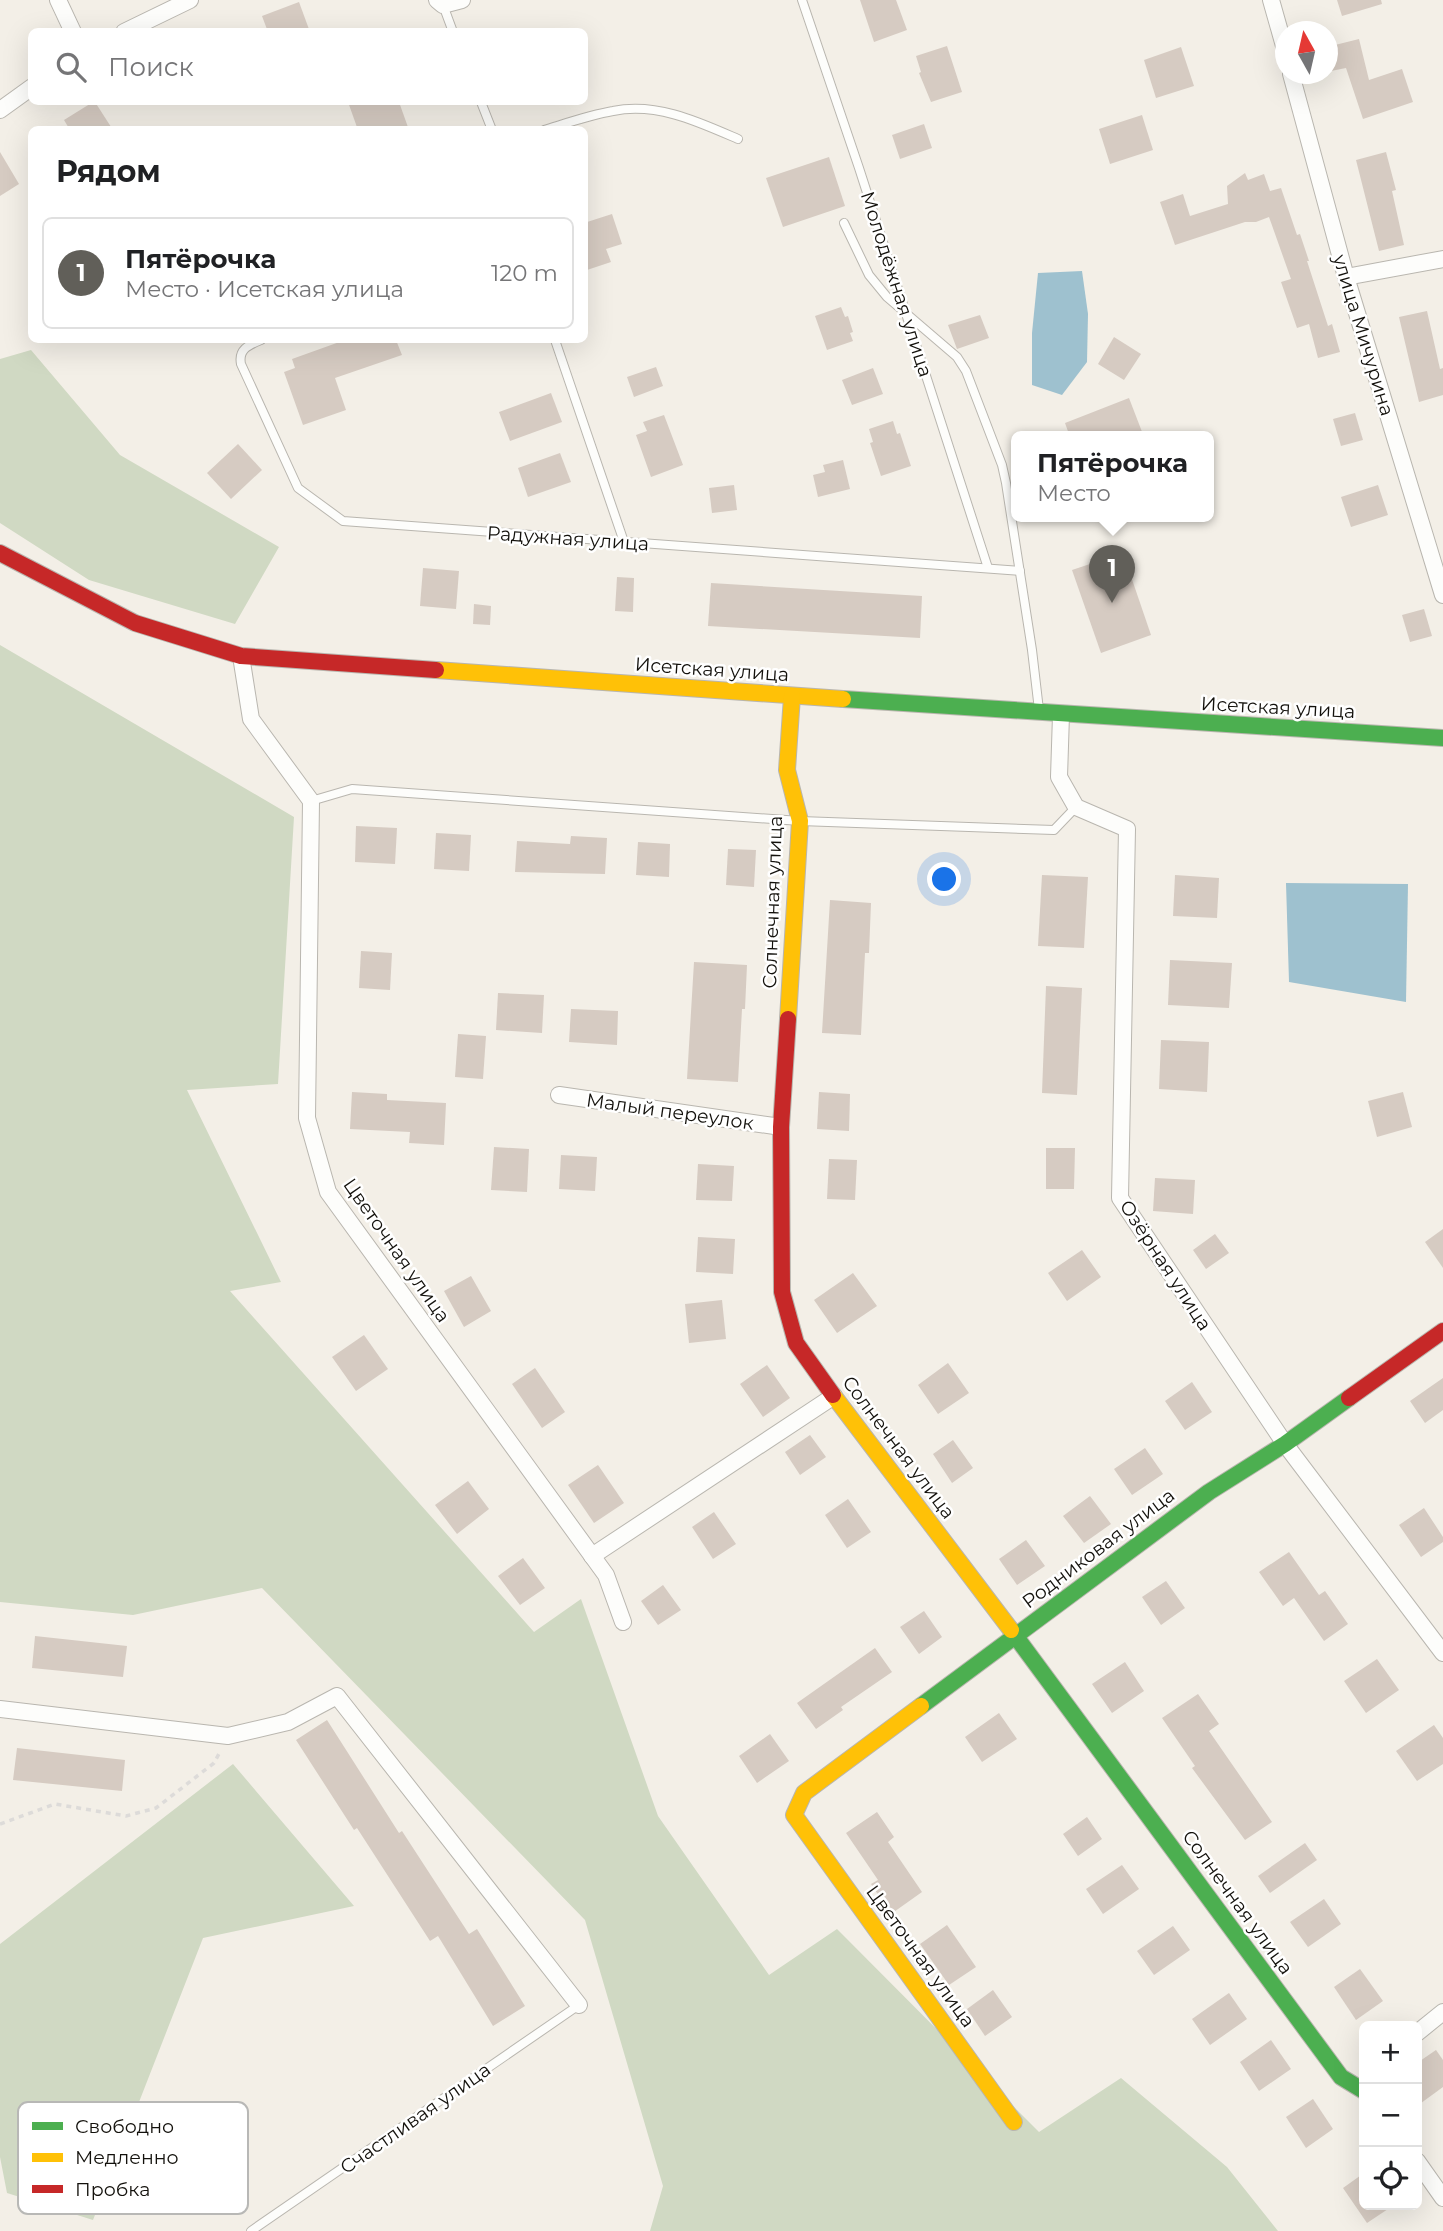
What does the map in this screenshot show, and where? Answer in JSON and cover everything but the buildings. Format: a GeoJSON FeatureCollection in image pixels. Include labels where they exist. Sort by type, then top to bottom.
{"type":"FeatureCollection","features":[{"type":"Feature","properties":{"kind":"street"},"geometry":{"type":"LineString","coordinates":[[58,0],[71,28]]}},
{"type":"Feature","properties":{"kind":"street"},"geometry":{"type":"LineString","coordinates":[[132,28],[191,0]]}},
{"type":"Feature","properties":{"kind":"street"},"geometry":{"type":"LineString","coordinates":[[440,3],[462,0]]}},
{"type":"Feature","properties":{"kind":"street"},"geometry":{"type":"LineString","coordinates":[[1271,0],[1277,21]]}},
{"type":"Feature","properties":{"kind":"street","name":"улица Мичурина"},"geometry":{"type":"LineString","coordinates":[[1294,84],[1346,277],[1443,596]]}},
{"type":"Feature","properties":{"kind":"street"},"geometry":{"type":"LineString","coordinates":[[0,110],[28,90]]}},
{"type":"Feature","properties":{"kind":"street"},"geometry":{"type":"LineString","coordinates":[[1346,277],[1443,259]]}},
{"type":"Feature","properties":{"kind":"street","name":"Исетская улица"},"geometry":{"type":"LineString","coordinates":[[0,553],[135,623],[242,656],[1061,715],[1443,738]]}},
{"type":"Feature","properties":{"kind":"street"},"geometry":{"type":"LineString","coordinates":[[242,656],[251,719],[311,801]]}},
{"type":"Feature","properties":{"kind":"street","name":"Солнечная улица"},"geometry":{"type":"LineString","coordinates":[[792,696],[787,770],[800,821],[781,1127],[782,1292],[796,1343],[1341,2077],[1359,2083]]}},
{"type":"Feature","properties":{"kind":"street"},"geometry":{"type":"LineString","coordinates":[[1061,715],[1059,777],[1076,807]]}},
{"type":"Feature","properties":{"kind":"street","name":"Цветочная улица"},"geometry":{"type":"LineString","coordinates":[[311,801],[307,1118],[328,1192],[606,1574],[623,1622]]}},
{"type":"Feature","properties":{"kind":"street","name":"Озёрная улица"},"geometry":{"type":"LineString","coordinates":[[1076,807],[1127,829],[1120,1198],[1285,1444],[1443,1653]]}},
{"type":"Feature","properties":{"kind":"street","name":"Малый переулок"},"geometry":{"type":"LineString","coordinates":[[559,1095],[781,1127]]}},
{"type":"Feature","properties":{"kind":"street","name":"Родниковая улица"},"geometry":{"type":"LineString","coordinates":[[794,1815],[804,1793],[1209,1492],[1285,1444],[1443,1331]]}},
{"type":"Feature","properties":{"kind":"street"},"geometry":{"type":"LineString","coordinates":[[592,1556],[834,1396]]}},
{"type":"Feature","properties":{"kind":"street"},"geometry":{"type":"LineString","coordinates":[[0,1709],[228,1736],[288,1723],[337,1696],[579,2006]]}},
{"type":"Feature","properties":{"kind":"street","name":"Цветочная улица"},"geometry":{"type":"LineString","coordinates":[[794,1815],[1014,2122]]}},
{"type":"Feature","properties":{"kind":"street"},"geometry":{"type":"LineString","coordinates":[[1422,2029],[1443,2012]]}},
{"type":"Feature","properties":{"kind":"street"},"geometry":{"type":"LineString","coordinates":[[1422,2168],[1443,2198]]}},
{"type":"Feature","properties":{"kind":"lane","name":"Молодёжная улица"},"geometry":{"type":"LineString","coordinates":[[802,0],[988,568]]}},
{"type":"Feature","properties":{"kind":"lane"},"geometry":{"type":"LineString","coordinates":[[440,3],[451,28]]}},
{"type":"Feature","properties":{"kind":"lane"},"geometry":{"type":"LineString","coordinates":[[482,105],[490,126]]}},
{"type":"Feature","properties":{"kind":"lane"},"geometry":{"type":"LineString","coordinates":[[558,126],[614,110],[635,109],[684,116],[738,139]]}},
{"type":"Feature","properties":{"kind":"lane"},"geometry":{"type":"LineString","coordinates":[[845,223],[869,275],[887,297],[947,346],[966,370],[1002,465],[1011,518]]}},
{"type":"Feature","properties":{"kind":"lane","name":"Радужная улица"},"geometry":{"type":"LineString","coordinates":[[255,343],[244,348],[240,355],[241,364],[298,488],[341,520],[1020,571]]}},
{"type":"Feature","properties":{"kind":"lane"},"geometry":{"type":"LineString","coordinates":[[556,343],[624,542]]}},
{"type":"Feature","properties":{"kind":"lane"},"geometry":{"type":"LineString","coordinates":[[1012,522],[1040,713]]}},
{"type":"Feature","properties":{"kind":"lane"},"geometry":{"type":"LineString","coordinates":[[311,801],[352,789],[800,821],[1054,830],[1076,807]]}},
{"type":"Feature","properties":{"kind":"lane","name":"Счастливая улица"},"geometry":{"type":"LineString","coordinates":[[251,2231],[579,2006]]}},
{"type":"Feature","properties":{"kind":"path"},"geometry":{"type":"LineString","coordinates":[[0,1824],[55,1804],[126,1816],[156,1808],[214,1763],[228,1736]]}},
{"type":"Feature","properties":{"kind":"green space"},"geometry":{"type":"Polygon","coordinates":[[[31,350],[120,455],[279,547],[235,624],[89,580],[0,523],[0,359],[31,350]]]}},
{"type":"Feature","properties":{"kind":"green space"},"geometry":{"type":"Polygon","coordinates":[[[0,645],[294,817],[278,1084],[187,1090],[281,1282],[230,1291],[534,1632],[581,1599],[658,1816],[769,1975],[837,1929],[1039,2132],[1121,2078],[1227,2167],[1278,2231],[650,2231],[663,2186],[585,1920],[262,1588],[133,1615],[0,1602],[0,645]]]}},
{"type":"Feature","properties":{"kind":"green space"},"geometry":{"type":"Polygon","coordinates":[[[233,1764],[354,1906],[203,1938],[139,2102],[18,2102],[18,2196],[7,2193],[0,2157],[0,1944],[233,1764]]]}},
{"type":"Feature","properties":{"kind":"green space"},"geometry":{"type":"Polygon","coordinates":[[[74,2214],[95,2214],[93,2220],[74,2214]]]}},
{"type":"Feature","properties":{"kind":"water"},"geometry":{"type":"Polygon","coordinates":[[[1082,271],[1088,314],[1087,362],[1062,395],[1032,385],[1032,333],[1038,273],[1082,271]]]}},
{"type":"Feature","properties":{"kind":"water"},"geometry":{"type":"Polygon","coordinates":[[[1286,883],[1408,884],[1406,1002],[1289,982],[1286,883]]]}},
{"type":"Feature","properties":{"kind":"traffic: fast"},"geometry":{"type":"LineString","coordinates":[[843,699],[1443,738]]}},
{"type":"Feature","properties":{"kind":"traffic: fast"},"geometry":{"type":"LineString","coordinates":[[921,1706],[1209,1492],[1285,1444],[1349,1398]]}},
{"type":"Feature","properties":{"kind":"traffic: fast"},"geometry":{"type":"LineString","coordinates":[[1011,1630],[1341,2077],[1359,2088]]}},
{"type":"Feature","properties":{"kind":"traffic: slow"},"geometry":{"type":"LineString","coordinates":[[436,670],[843,699]]}},
{"type":"Feature","properties":{"kind":"traffic: slow"},"geometry":{"type":"LineString","coordinates":[[788,1019],[800,821],[787,770],[792,696]]}},
{"type":"Feature","properties":{"kind":"traffic: slow"},"geometry":{"type":"LineString","coordinates":[[833,1395],[1011,1630]]}},
{"type":"Feature","properties":{"kind":"traffic: slow"},"geometry":{"type":"LineString","coordinates":[[921,1706],[804,1793],[794,1815],[1014,2122]]}},
{"type":"Feature","properties":{"kind":"traffic: jam"},"geometry":{"type":"LineString","coordinates":[[0,553],[135,623],[241,656],[436,670]]}},
{"type":"Feature","properties":{"kind":"traffic: jam"},"geometry":{"type":"LineString","coordinates":[[788,1019],[781,1127],[782,1292],[796,1343],[833,1395]]}},
{"type":"Feature","properties":{"kind":"traffic: jam"},"geometry":{"type":"LineString","coordinates":[[1349,1398],[1443,1331]]}},
{"type":"Feature","properties":{"kind":"place","name":"Пятёрочка"},"geometry":{"type":"Point","coordinates":[1112,603]}}]}
